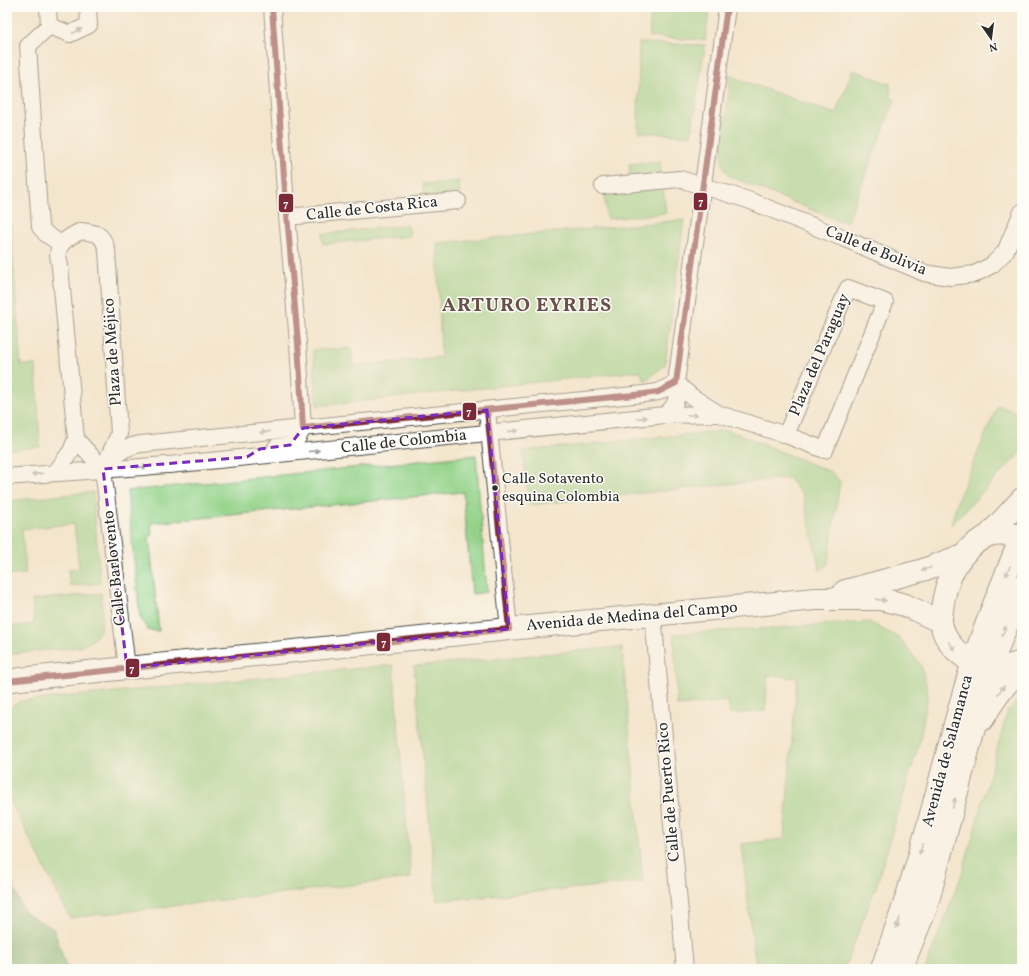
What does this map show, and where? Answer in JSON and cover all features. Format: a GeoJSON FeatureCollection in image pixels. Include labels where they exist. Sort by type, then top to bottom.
{"type":"FeatureCollection","features":[{"type":"Feature","properties":{"kind":"main road"},"geometry":{"type":"LineString","coordinates":[[1022,499],[987,536],[973,545],[963,555],[950,577],[943,602],[941,622],[946,638],[955,650],[981,665],[1004,667],[1022,662]]}},
{"type":"Feature","properties":{"kind":"main road"},"geometry":{"type":"LineString","coordinates":[[987,536],[1022,535]]}},
{"type":"Feature","properties":{"kind":"main road","name":"Avenida de Salamanca"},"geometry":{"type":"LineString","coordinates":[[901,969],[926,908],[972,735],[981,665],[982,636],[1022,535]]}},
{"type":"Feature","properties":{"kind":"main road","name":"Avenida de Medina del Campo"},"geometry":{"type":"LineString","coordinates":[[814,599],[916,572],[963,555]]}},
{"type":"Feature","properties":{"kind":"main road","name":"Avenida de Salamanca"},"geometry":{"type":"LineString","coordinates":[[882,969],[911,886],[946,760],[958,709],[1022,586]]}},
{"type":"Feature","properties":{"kind":"main road","name":"Avenida de Medina del Campo"},"geometry":{"type":"LineString","coordinates":[[11,680],[814,599],[881,599],[905,605],[941,622]]}},
{"type":"Feature","properties":{"kind":"main road"},"geometry":{"type":"LineString","coordinates":[[972,735],[994,700],[1010,679],[1022,668]]}},
{"type":"Feature","properties":{"kind":"street"},"geometry":{"type":"LineString","coordinates":[[48,7],[49,26],[28,46],[40,227],[46,234],[61,244],[58,253],[76,439],[71,451],[56,472]]}},
{"type":"Feature","properties":{"kind":"street"},"geometry":{"type":"LineString","coordinates":[[49,26],[70,34],[89,25],[88,7]]}},
{"type":"Feature","properties":{"kind":"street"},"geometry":{"type":"LineString","coordinates":[[237,434],[243,458],[260,449],[290,445],[299,438],[303,428],[272,7]]}},
{"type":"Feature","properties":{"kind":"street"},"geometry":{"type":"LineString","coordinates":[[665,415],[674,408],[677,395],[676,382],[727,7]]}},
{"type":"Feature","properties":{"kind":"street"},"geometry":{"type":"LineString","coordinates":[[603,186],[680,179],[703,186]]}},
{"type":"Feature","properties":{"kind":"street","name":"Calle de Bolivia"},"geometry":{"type":"LineString","coordinates":[[703,186],[748,200],[850,240],[924,273],[950,277],[975,274],[992,265],[1005,252],[1022,212]]}},
{"type":"Feature","properties":{"kind":"street","name":"Calle de Costa Rica"},"geometry":{"type":"LineString","coordinates":[[287,217],[458,201]]}},
{"type":"Feature","properties":{"kind":"street","name":"Plaza de Méjico"},"geometry":{"type":"LineString","coordinates":[[61,244],[69,237],[81,231],[96,233],[104,239],[107,250],[119,434],[104,469]]}},
{"type":"Feature","properties":{"kind":"street","name":"Plaza del Paraguay"},"geometry":{"type":"LineString","coordinates":[[848,288],[885,302],[825,450],[786,435],[848,288]]}},
{"type":"Feature","properties":{"kind":"street","name":"Calle de Colombia"},"geometry":{"type":"LineString","coordinates":[[104,469],[124,448],[129,446],[644,394],[658,392],[676,382],[691,396],[719,414],[786,435]]}},
{"type":"Feature","properties":{"kind":"street"},"geometry":{"type":"LineString","coordinates":[[487,410],[509,629]]}},
{"type":"Feature","properties":{"kind":"street","name":"Calle de Colombia"},"geometry":{"type":"LineString","coordinates":[[7,477],[243,458],[665,415],[719,414]]}},
{"type":"Feature","properties":{"kind":"street"},"geometry":{"type":"LineString","coordinates":[[76,439],[104,469]]}},
{"type":"Feature","properties":{"kind":"street","name":"Calle Barlovento"},"geometry":{"type":"LineString","coordinates":[[104,469],[127,668]]}},
{"type":"Feature","properties":{"kind":"street","name":"Calle de Puerto Rico"},"geometry":{"type":"LineString","coordinates":[[653,615],[685,969]]}},
{"type":"Feature","properties":{"kind":"highlighted area"},"geometry":{"type":"Polygon","coordinates":[[[487,410],[509,629],[127,668],[103,469],[247,457],[260,449],[290,445],[303,428],[487,410]]]}},
{"type":"Feature","properties":{"kind":"green space"},"geometry":{"type":"Polygon","coordinates":[[[651,7],[710,7],[705,40],[649,37],[651,7]]]}},
{"type":"Feature","properties":{"kind":"green space"},"geometry":{"type":"Polygon","coordinates":[[[639,43],[705,45],[691,136],[638,132],[639,43]]]}},
{"type":"Feature","properties":{"kind":"green space"},"geometry":{"type":"Polygon","coordinates":[[[853,70],[890,84],[891,98],[895,100],[847,222],[834,219],[729,176],[724,168],[721,156],[731,73],[738,79],[835,114],[853,70]]]}},
{"type":"Feature","properties":{"kind":"green space"},"geometry":{"type":"Polygon","coordinates":[[[7,143],[11,232],[21,365],[36,365],[40,447],[7,450],[7,143]]]}},
{"type":"Feature","properties":{"kind":"green space"},"geometry":{"type":"Polygon","coordinates":[[[660,161],[661,173],[630,176],[629,164],[660,161]]]}},
{"type":"Feature","properties":{"kind":"green space"},"geometry":{"type":"Polygon","coordinates":[[[459,181],[460,193],[424,197],[422,184],[459,181]]]}},
{"type":"Feature","properties":{"kind":"green space"},"geometry":{"type":"Polygon","coordinates":[[[663,188],[666,213],[607,219],[604,193],[663,188]]]}},
{"type":"Feature","properties":{"kind":"green space"},"geometry":{"type":"Polygon","coordinates":[[[684,220],[665,365],[645,381],[640,371],[317,406],[313,350],[351,348],[353,366],[441,357],[437,243],[684,220]]]}},
{"type":"Feature","properties":{"kind":"green space"},"geometry":{"type":"Polygon","coordinates":[[[408,225],[410,236],[323,244],[322,234],[408,225]]]}},
{"type":"Feature","properties":{"kind":"green space"},"geometry":{"type":"Polygon","coordinates":[[[998,405],[1022,415],[1022,451],[951,525],[958,499],[998,405]]]}},
{"type":"Feature","properties":{"kind":"green space"},"geometry":{"type":"Polygon","coordinates":[[[728,430],[831,472],[840,481],[828,564],[820,571],[803,495],[788,478],[529,505],[523,451],[728,430]]]}},
{"type":"Feature","properties":{"kind":"green space"},"geometry":{"type":"Polygon","coordinates":[[[476,455],[487,592],[472,594],[463,492],[151,523],[152,536],[149,536],[159,631],[148,630],[140,617],[127,491],[476,455]]]}},
{"type":"Feature","properties":{"kind":"green space"},"geometry":{"type":"Polygon","coordinates":[[[93,492],[100,583],[70,586],[68,570],[79,569],[74,524],[22,529],[26,574],[7,576],[7,501],[93,492]]]}},
{"type":"Feature","properties":{"kind":"green space"},"geometry":{"type":"Polygon","coordinates":[[[101,593],[101,625],[99,632],[89,643],[80,647],[7,654],[7,627],[34,624],[32,600],[101,593]]]}},
{"type":"Feature","properties":{"kind":"green space"},"geometry":{"type":"Polygon","coordinates":[[[869,622],[899,638],[921,665],[928,693],[920,740],[876,887],[844,969],[756,969],[742,844],[784,839],[797,678],[768,675],[765,711],[730,714],[728,701],[677,706],[674,634],[869,622]]]}},
{"type":"Feature","properties":{"kind":"green space"},"geometry":{"type":"Polygon","coordinates":[[[622,647],[643,882],[437,901],[414,666],[622,647]]]}},
{"type":"Feature","properties":{"kind":"green space"},"geometry":{"type":"Polygon","coordinates":[[[393,665],[411,878],[70,918],[7,794],[7,708],[21,701],[393,665]]]}},
{"type":"Feature","properties":{"kind":"green space"},"geometry":{"type":"Polygon","coordinates":[[[1022,696],[1022,969],[925,969],[962,874],[1008,710],[1022,696]]]}},
{"type":"Feature","properties":{"kind":"green space"},"geometry":{"type":"Polygon","coordinates":[[[7,870],[24,912],[54,929],[67,969],[7,969],[7,870]]]}},
{"type":"Feature","properties":{"kind":"transit line","name":"7"},"geometry":{"type":"LineString","coordinates":[[272,7],[285,191],[298,343],[303,428],[644,394],[658,392],[676,383],[727,7]]}},
{"type":"Feature","properties":{"kind":"transit line","name":"7"},"geometry":{"type":"LineString","coordinates":[[487,410],[509,629]]}},
{"type":"Feature","properties":{"kind":"transit line","name":"7"},"geometry":{"type":"LineString","coordinates":[[7,681],[509,629]]}},
{"type":"Feature","properties":{"kind":"place","name":"Calle Sotavento esquina Colombia"},"geometry":{"type":"Point","coordinates":[495,488]}},
{"type":"Feature","properties":{"kind":"district","name":"ARTURO EYRIES"},"geometry":{"type":"Point","coordinates":[527,306]}}]}
